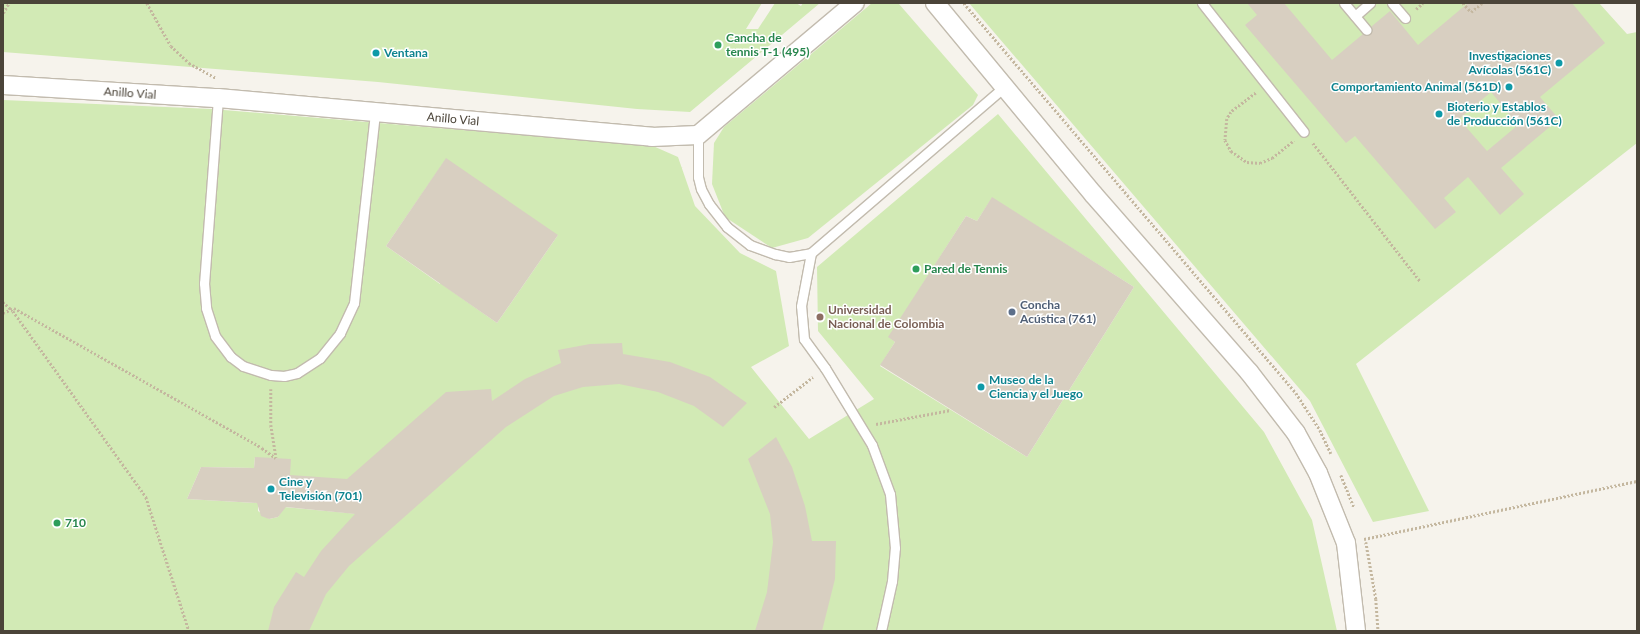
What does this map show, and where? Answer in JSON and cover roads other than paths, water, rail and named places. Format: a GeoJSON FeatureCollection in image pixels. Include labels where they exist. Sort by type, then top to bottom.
{"type":"FeatureCollection","features":[{"type":"Feature","properties":{"kind":"street"},"geometry":{"type":"LineString","coordinates":[[698,135],[855,3]]}},
{"type":"Feature","properties":{"kind":"street"},"geometry":{"type":"LineString","coordinates":[[935,3],[1094,195],[1275,404],[1296,433],[1318,473],[1346,543],[1356,631]]}},
{"type":"Feature","properties":{"kind":"street","name":"Anillo Vial"},"geometry":{"type":"LineString","coordinates":[[3,85],[218,98],[652,137],[698,135]]}},
{"type":"Feature","properties":{"kind":"lane"},"geometry":{"type":"LineString","coordinates":[[1202,3],[1304,132]]}},
{"type":"Feature","properties":{"kind":"lane"},"geometry":{"type":"LineString","coordinates":[[1344,3],[1367,30]]}},
{"type":"Feature","properties":{"kind":"lane"},"geometry":{"type":"LineString","coordinates":[[1355,16],[1370,3]]}},
{"type":"Feature","properties":{"kind":"lane"},"geometry":{"type":"LineString","coordinates":[[1392,3],[1405,18]]}},
{"type":"Feature","properties":{"kind":"lane"},"geometry":{"type":"LineString","coordinates":[[698,135],[698,177],[701,189],[709,204],[727,227],[750,245],[775,254],[789,257],[811,253],[1004,87]]}},
{"type":"Feature","properties":{"kind":"lane"},"geometry":{"type":"LineString","coordinates":[[218,98],[204,283],[206,308],[215,336],[231,357],[243,366],[271,375],[284,376],[297,373],[320,358],[340,333],[352,308],[356,286],[375,112]]}},
{"type":"Feature","properties":{"kind":"lane"},"geometry":{"type":"LineString","coordinates":[[811,253],[801,306],[802,331],[804,339],[825,368],[861,427],[881,465],[894,519],[892,581],[881,631]]}},
{"type":"Feature","properties":{"kind":"place","name":"Cancha de tennis T-1 (495)"},"geometry":{"type":"Point","coordinates":[718,45]}},
{"type":"Feature","properties":{"kind":"place","name":"Ventana"},"geometry":{"type":"Point","coordinates":[376,53]}},
{"type":"Feature","properties":{"kind":"place","name":"Investigaciones Avícolas (561C)"},"geometry":{"type":"Point","coordinates":[1559,63]}},
{"type":"Feature","properties":{"kind":"place","name":"Comportamiento Animal (561D)"},"geometry":{"type":"Point","coordinates":[1509,87]}},
{"type":"Feature","properties":{"kind":"place","name":"Bioterio y Establos de Producción (561C)"},"geometry":{"type":"Point","coordinates":[1439,114]}},
{"type":"Feature","properties":{"kind":"place","name":"Pared de Tennis"},"geometry":{"type":"Point","coordinates":[916,269]}},
{"type":"Feature","properties":{"kind":"place","name":"Concha Acústica (761)"},"geometry":{"type":"Point","coordinates":[1012,312]}},
{"type":"Feature","properties":{"kind":"place","name":"Universidad Nacional de Colombia"},"geometry":{"type":"Point","coordinates":[820,317]}},
{"type":"Feature","properties":{"kind":"place","name":"Museo de la Ciencia y el Juego"},"geometry":{"type":"Point","coordinates":[981,387]}},
{"type":"Feature","properties":{"kind":"place","name":"Cine y Televisión (701)"},"geometry":{"type":"Point","coordinates":[271,489]}},
{"type":"Feature","properties":{"kind":"place","name":"710"},"geometry":{"type":"Point","coordinates":[57,523]}}]}
